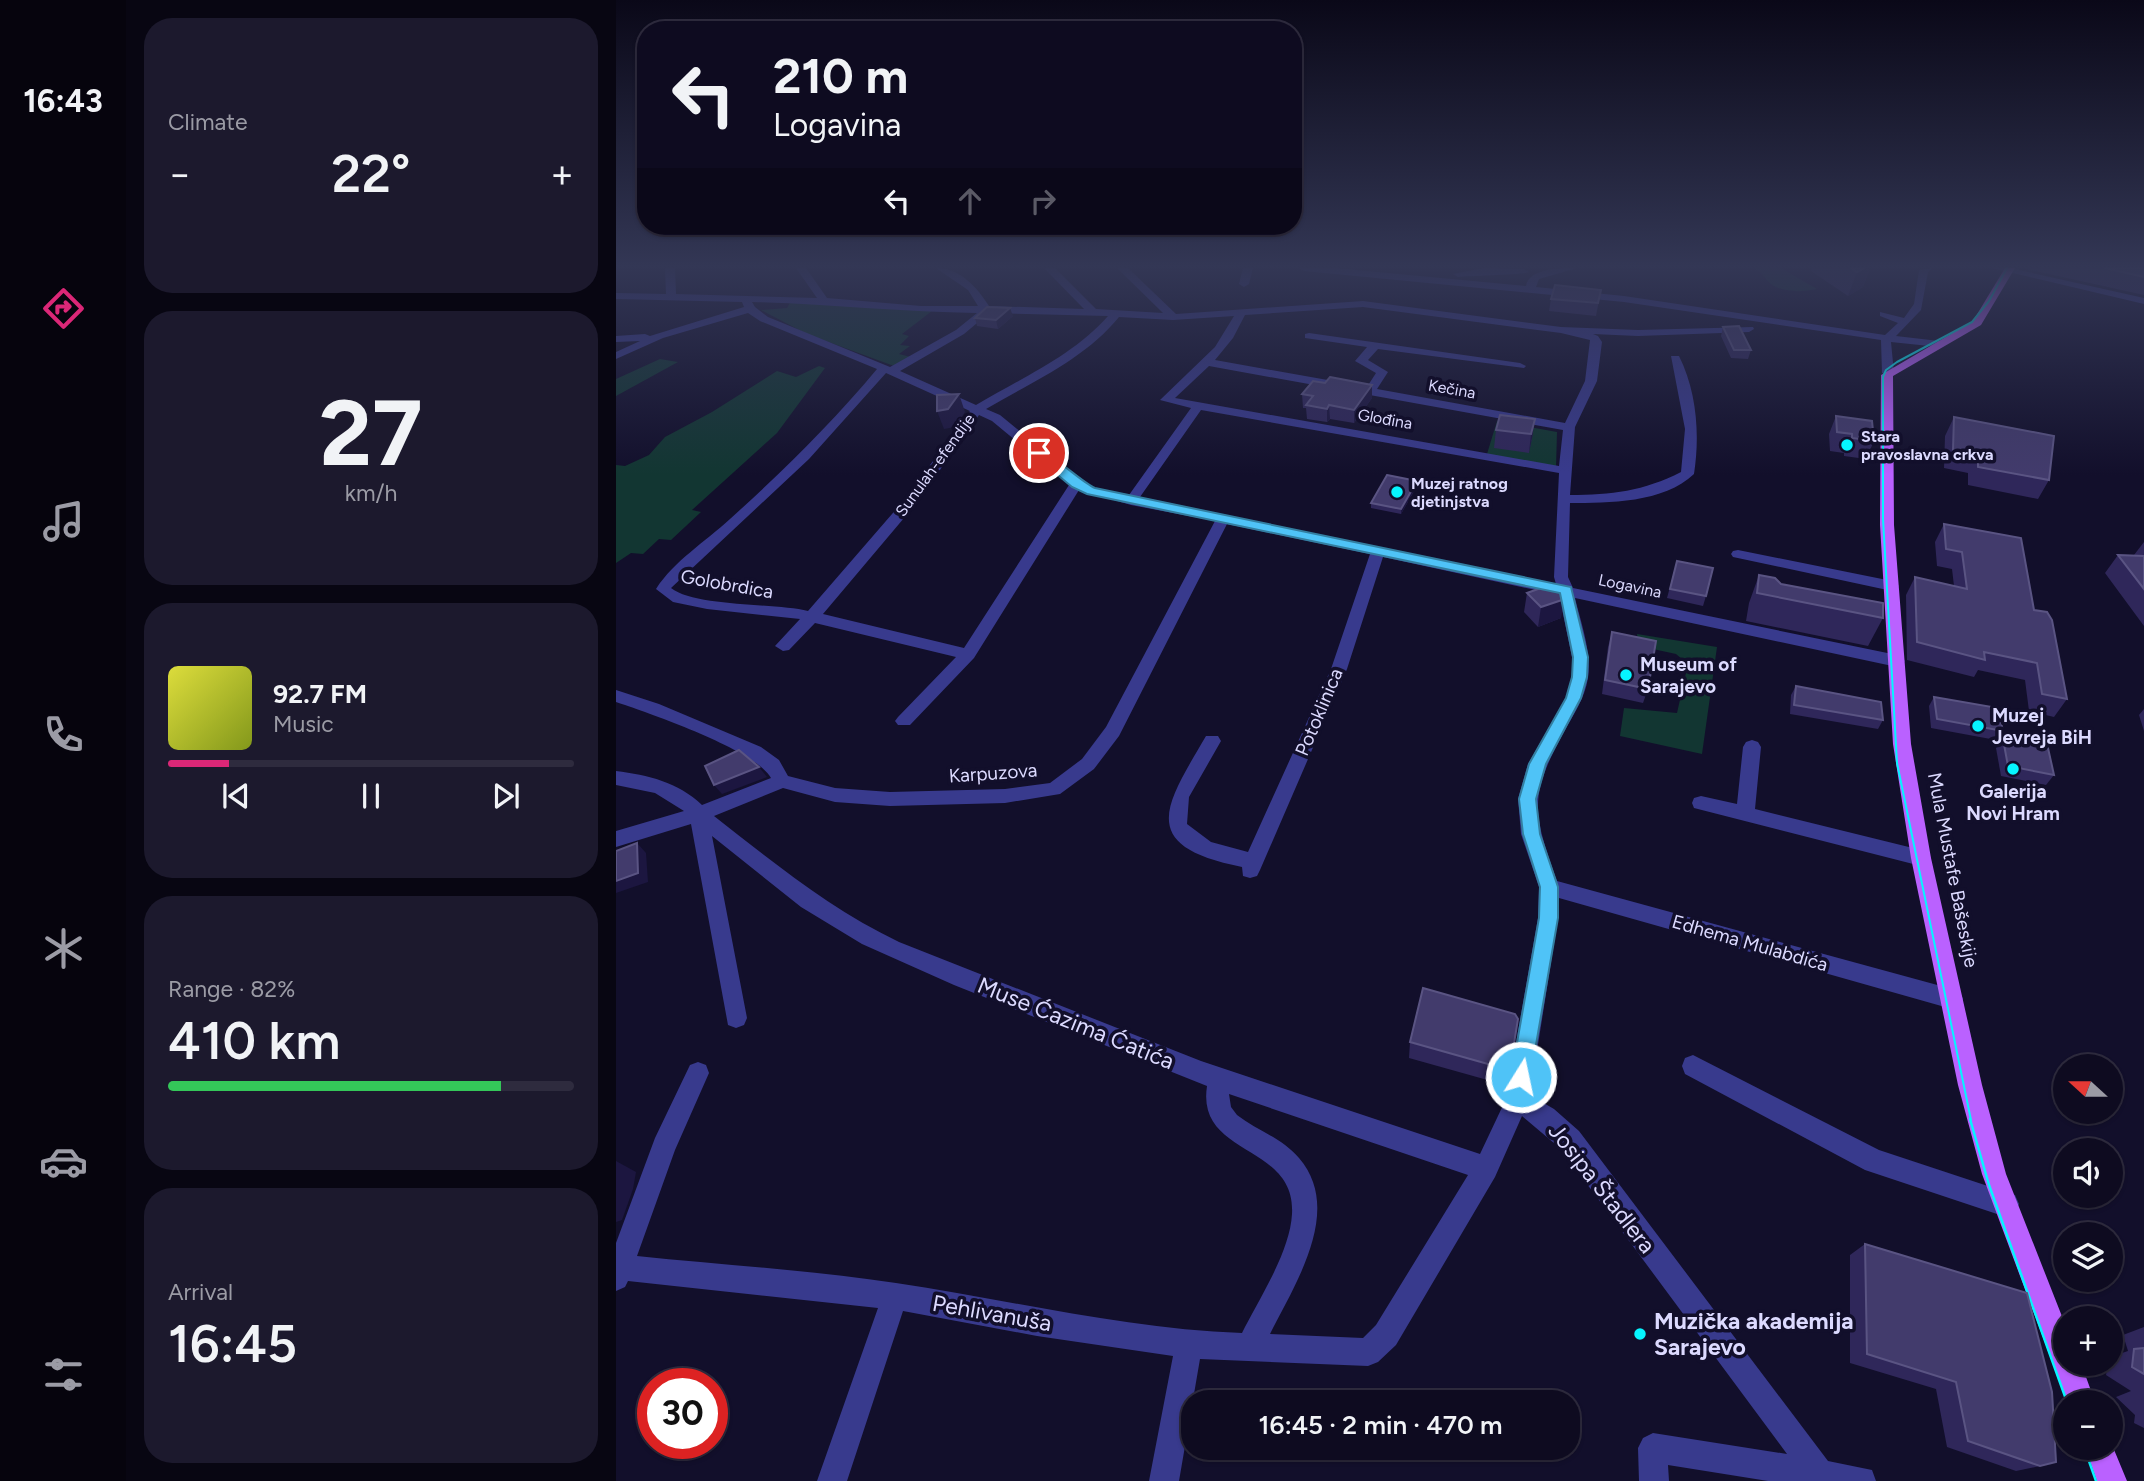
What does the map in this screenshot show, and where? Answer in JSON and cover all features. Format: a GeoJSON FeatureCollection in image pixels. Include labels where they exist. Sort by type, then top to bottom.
{"type":"FeatureCollection","features":[{"type":"Feature","properties":{"kind":"main road"},"geometry":{"type":"LineString","coordinates":[[1888,373],[1951,337]]}},
{"type":"Feature","properties":{"kind":"main road","name":"Mula Mustafe Bašeskije"},"geometry":{"type":"LineString","coordinates":[[1888,373],[1885,391],[1887,525],[1892,586],[1889,628],[1897,661],[1902,744],[1921,858],[1994,1174],[2053,1327]]}},
{"type":"Feature","properties":{"kind":"main road"},"geometry":{"type":"LineString","coordinates":[[2104,1460],[2112,1481]]}},
{"type":"Feature","properties":{"kind":"street"},"geometry":{"type":"LineString","coordinates":[[616,340],[647,337]]}},
{"type":"Feature","properties":{"kind":"street"},"geometry":{"type":"LineString","coordinates":[[616,356],[657,337]]}},
{"type":"Feature","properties":{"kind":"street","name":"Logavina"},"geometry":{"type":"LineString","coordinates":[[805,337],[996,418],[1076,484],[1091,491],[1897,661]]}},
{"type":"Feature","properties":{"kind":"street"},"geometry":{"type":"LineString","coordinates":[[887,370],[950,337]]}},
{"type":"Feature","properties":{"kind":"street","name":"Sunulah-efendije"},"geometry":{"type":"LineString","coordinates":[[783,646],[812,617],[910,502],[976,409],[1079,350],[1096,337]]}},
{"type":"Feature","properties":{"kind":"street"},"geometry":{"type":"LineString","coordinates":[[1206,362],[1226,337]]}},
{"type":"Feature","properties":{"kind":"street"},"geometry":{"type":"LineString","coordinates":[[1317,337],[1521,366]]}},
{"type":"Feature","properties":{"kind":"street"},"geometry":{"type":"LineString","coordinates":[[1486,1168],[1517,1101],[1546,939],[1549,887],[1531,834],[1527,799],[1537,764],[1574,698],[1580,677],[1580,657],[1566,590],[1560,577],[1569,427],[1591,381],[1597,342],[1591,337]]}},
{"type":"Feature","properties":{"kind":"street"},"geometry":{"type":"LineString","coordinates":[[1818,337],[1885,344],[1939,344]]}},
{"type":"Feature","properties":{"kind":"street"},"geometry":{"type":"LineString","coordinates":[[1847,337],[1885,344]]}},
{"type":"Feature","properties":{"kind":"street"},"geometry":{"type":"LineString","coordinates":[[1885,344],[1891,337]]}},
{"type":"Feature","properties":{"kind":"street"},"geometry":{"type":"LineString","coordinates":[[1885,344],[1888,373]]}},
{"type":"Feature","properties":{"kind":"street"},"geometry":{"type":"LineString","coordinates":[[1370,391],[1382,372],[1361,361],[1375,345]]}},
{"type":"Feature","properties":{"kind":"street"},"geometry":{"type":"LineString","coordinates":[[1563,499],[1638,497],[1687,474],[1692,453],[1691,407],[1675,358]]}},
{"type":"Feature","properties":{"kind":"street","name":"Kečina"},"geometry":{"type":"LineString","coordinates":[[1206,362],[1569,427]]}},
{"type":"Feature","properties":{"kind":"street","name":"Glođina"},"geometry":{"type":"LineString","coordinates":[[1206,362],[1166,400],[1567,471]]}},
{"type":"Feature","properties":{"kind":"street","name":"Golobrdica"},"geometry":{"type":"LineString","coordinates":[[887,370],[717,540],[670,579],[663,589],[673,597],[812,617],[968,654]]}},
{"type":"Feature","properties":{"kind":"street"},"geometry":{"type":"LineString","coordinates":[[1131,501],[1198,405]]}},
{"type":"Feature","properties":{"kind":"street"},"geometry":{"type":"LineString","coordinates":[[904,721],[968,654],[1076,484]]}},
{"type":"Feature","properties":{"kind":"street","name":"Karpuzova"},"geometry":{"type":"LineString","coordinates":[[782,781],[835,795],[890,799],[1005,796],[1055,789],[1088,764],[1113,731],[1223,519]]}},
{"type":"Feature","properties":{"kind":"street","name":"Potoklinica"},"geometry":{"type":"LineString","coordinates":[[1212,741],[1180,797],[1177,827],[1194,845],[1252,865],[1339,669],[1378,551]]}},
{"type":"Feature","properties":{"kind":"street"},"geometry":{"type":"LineString","coordinates":[[1738,554],[1892,586]]}},
{"type":"Feature","properties":{"kind":"street"},"geometry":{"type":"LineString","coordinates":[[616,696],[653,708],[755,752],[773,765],[782,781],[699,814],[616,839]]}},
{"type":"Feature","properties":{"kind":"street"},"geometry":{"type":"LineString","coordinates":[[1745,813],[1752,747]]}},
{"type":"Feature","properties":{"kind":"street","name":"Muse Ćazima Ćatića"},"geometry":{"type":"LineString","coordinates":[[616,778],[662,787],[685,800],[802,895],[845,925],[893,950],[1220,1080],[1328,1119],[1486,1168]]}},
{"type":"Feature","properties":{"kind":"street"},"geometry":{"type":"LineString","coordinates":[[1702,803],[1921,858]]}},
{"type":"Feature","properties":{"kind":"street"},"geometry":{"type":"LineString","coordinates":[[699,814],[736,1018]]}},
{"type":"Feature","properties":{"kind":"street","name":"Edhema Mulabdića"},"geometry":{"type":"LineString","coordinates":[[1549,887],[1952,999]]}},
{"type":"Feature","properties":{"kind":"street"},"geometry":{"type":"LineString","coordinates":[[1693,1066],[1874,1161],[2006,1204]]}},
{"type":"Feature","properties":{"kind":"street"},"geometry":{"type":"LineString","coordinates":[[618,1271],[664,1147],[698,1073]]}},
{"type":"Feature","properties":{"kind":"street"},"geometry":{"type":"LineString","coordinates":[[1220,1080],[1215,1097],[1226,1123],[1289,1164],[1303,1187],[1305,1218],[1295,1251],[1249,1349]]}},
{"type":"Feature","properties":{"kind":"street","name":"Josipa Štadlera"},"geometry":{"type":"LineString","coordinates":[[1517,1101],[1532,1107],[1570,1140],[1821,1478]]}},
{"type":"Feature","properties":{"kind":"street","name":"Pehlivanuša"},"geometry":{"type":"LineString","coordinates":[[618,1271],[895,1296],[1037,1322],[1189,1345],[1368,1352],[1386,1335],[1486,1168]]}},
{"type":"Feature","properties":{"kind":"street"},"geometry":{"type":"LineString","coordinates":[[832,1481],[895,1296]]}},
{"type":"Feature","properties":{"kind":"street"},"geometry":{"type":"LineString","coordinates":[[1164,1481],[1189,1345]]}},
{"type":"Feature","properties":{"kind":"street"},"geometry":{"type":"LineString","coordinates":[[1654,1481],[1653,1448],[1821,1478],[1861,1481]]}},
{"type":"Feature","properties":{"kind":"green space"},"geometry":{"type":"Polygon","coordinates":[[[815,337],[908,337],[900,345],[910,346],[899,354],[911,357],[894,366],[815,337]]]}},
{"type":"Feature","properties":{"kind":"green space"},"geometry":{"type":"Polygon","coordinates":[[[660,359],[678,362],[616,396],[616,379],[660,359]]]}},
{"type":"Feature","properties":{"kind":"green space"},"geometry":{"type":"Polygon","coordinates":[[[819,366],[825,368],[777,433],[692,510],[701,512],[671,540],[659,539],[643,554],[631,553],[616,563],[616,465],[625,466],[649,455],[665,437],[712,412],[777,371],[796,377],[819,366]]]}},
{"type":"Feature","properties":{"kind":"green space"},"geometry":{"type":"Polygon","coordinates":[[[1497,421],[1557,432],[1556,468],[1487,454],[1497,421]]]}},
{"type":"Feature","properties":{"kind":"green space"},"geometry":{"type":"Polygon","coordinates":[[[1637,634],[1717,647],[1702,754],[1620,736],[1624,708],[1677,713],[1688,664],[1676,654],[1639,646],[1637,634]]]}},
{"type":"Feature","properties":{"kind":"building"},"geometry":{"type":"Polygon","coordinates":[[[1728,337],[1745,337],[1751,350],[1734,350],[1728,337]]]}},
{"type":"Feature","properties":{"kind":"building"},"geometry":{"type":"Polygon","coordinates":[[[1330,377],[1372,385],[1354,410],[1329,405],[1327,409],[1306,405],[1313,396],[1302,394],[1313,381],[1325,383],[1330,377]]]}},
{"type":"Feature","properties":{"kind":"building"},"geometry":{"type":"Polygon","coordinates":[[[959,394],[948,409],[937,411],[937,395],[959,394]]]}},
{"type":"Feature","properties":{"kind":"building"},"geometry":{"type":"Polygon","coordinates":[[[1500,415],[1535,419],[1531,434],[1496,430],[1500,415]]]}},
{"type":"Feature","properties":{"kind":"building"},"geometry":{"type":"Polygon","coordinates":[[[1836,416],[1872,421],[1874,441],[1852,438],[1852,434],[1837,432],[1836,416]]]}},
{"type":"Feature","properties":{"kind":"building"},"geometry":{"type":"Polygon","coordinates":[[[1954,417],[2054,436],[2049,480],[1978,467],[1978,454],[1953,450],[1954,417]]]}},
{"type":"Feature","properties":{"kind":"building","name":"Muzej ratnog djetinjstva"},"geometry":{"type":"Polygon","coordinates":[[[1387,475],[1417,481],[1401,509],[1371,503],[1387,475]]]}},
{"type":"Feature","properties":{"kind":"building"},"geometry":{"type":"Polygon","coordinates":[[[1944,524],[2021,538],[2034,610],[2047,612],[2052,620],[2067,699],[2042,694],[2037,663],[1984,652],[1985,660],[1917,642],[1915,577],[1967,589],[1962,552],[1946,549],[1944,524]]]}},
{"type":"Feature","properties":{"kind":"building"},"geometry":{"type":"Polygon","coordinates":[[[2118,555],[2144,556],[2144,589],[2118,555]]]}},
{"type":"Feature","properties":{"kind":"building"},"geometry":{"type":"Polygon","coordinates":[[[1677,561],[1713,568],[1706,596],[1670,589],[1677,561]]]}},
{"type":"Feature","properties":{"kind":"building"},"geometry":{"type":"Polygon","coordinates":[[[1759,575],[1775,578],[1781,584],[1883,603],[1883,618],[1757,593],[1759,575]]]}},
{"type":"Feature","properties":{"kind":"building"},"geometry":{"type":"Polygon","coordinates":[[[1552,584],[1565,599],[1541,607],[1527,593],[1552,584]]]}},
{"type":"Feature","properties":{"kind":"building","name":"Museum of Sarajevo"},"geometry":{"type":"Polygon","coordinates":[[[1612,632],[1656,641],[1648,689],[1605,680],[1612,632]]]}},
{"type":"Feature","properties":{"kind":"building"},"geometry":{"type":"Polygon","coordinates":[[[1796,686],[1881,702],[1883,720],[1794,705],[1796,686]]]}},
{"type":"Feature","properties":{"kind":"building"},"geometry":{"type":"Polygon","coordinates":[[[1934,697],[1998,708],[2003,731],[1937,719],[1934,697]]]}},
{"type":"Feature","properties":{"kind":"building"},"geometry":{"type":"Polygon","coordinates":[[[2003,739],[2048,748],[2054,775],[2008,766],[2003,739]]]}},
{"type":"Feature","properties":{"kind":"building"},"geometry":{"type":"Polygon","coordinates":[[[739,750],[759,767],[714,785],[705,766],[739,750]]]}},
{"type":"Feature","properties":{"kind":"building"},"geometry":{"type":"Polygon","coordinates":[[[637,843],[638,873],[616,881],[616,851],[637,843]]]}},
{"type":"Feature","properties":{"kind":"building"},"geometry":{"type":"Polygon","coordinates":[[[1423,988],[1515,1014],[1518,1019],[1511,1062],[1504,1066],[1495,1066],[1410,1042],[1423,988]]]}},
{"type":"Feature","properties":{"kind":"building"},"geometry":{"type":"Polygon","coordinates":[[[1865,1244],[2027,1293],[2052,1392],[2053,1460],[2056,1462],[2040,1466],[1968,1441],[1956,1382],[1867,1354],[1865,1244]]]}},
{"type":"Feature","properties":{"kind":"building"},"geometry":{"type":"Polygon","coordinates":[[[2144,1348],[2144,1374],[2132,1367],[2134,1349],[2144,1348]]]}},
{"type":"Feature","properties":{"kind":"tram line"},"geometry":{"type":"LineString","coordinates":[[1944,337],[1897,362],[1886,370],[1883,377],[1883,519],[1897,763],[1971,1120]]}},
{"type":"Feature","properties":{"kind":"tram line"},"geometry":{"type":"LineString","coordinates":[[1970,1119],[1989,1185],[2063,1390]]}},
{"type":"Feature","properties":{"kind":"tram line"},"geometry":{"type":"LineString","coordinates":[[2089,1460],[2096,1481]]}},
{"type":"Feature","properties":{"kind":"place","name":"Stara pravoslavna crkva"},"geometry":{"type":"Point","coordinates":[1847,445]}},
{"type":"Feature","properties":{"kind":"place","name":"Muzej ratnog djetinjstva"},"geometry":{"type":"Point","coordinates":[1397,492]}},
{"type":"Feature","properties":{"kind":"place","name":"Museum of Sarajevo"},"geometry":{"type":"Point","coordinates":[1626,675]}},
{"type":"Feature","properties":{"kind":"place","name":"Muzej Jevreja BiH"},"geometry":{"type":"Point","coordinates":[1978,726]}},
{"type":"Feature","properties":{"kind":"place","name":"Galerija Novi Hram"},"geometry":{"type":"Point","coordinates":[2013,769]}},
{"type":"Feature","properties":{"kind":"place","name":"Muzička akademija Sarajevo"},"geometry":{"type":"Point","coordinates":[1640,1334]}},
{"type":"Feature","properties":{"kind":"route"},"geometry":{"type":"LineString","coordinates":[[1039,453],[1076,484],[1091,491],[1566,590],[1580,657],[1580,677],[1574,698],[1537,764],[1527,799],[1531,834],[1549,887],[1546,939],[1521,1077]]}}]}
